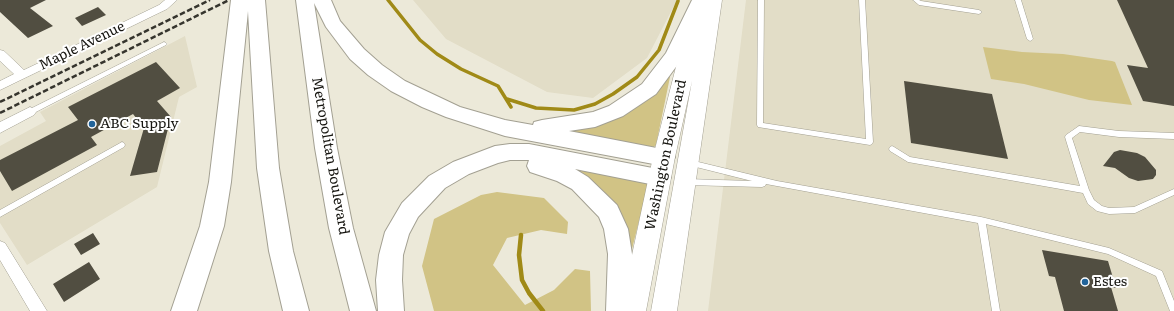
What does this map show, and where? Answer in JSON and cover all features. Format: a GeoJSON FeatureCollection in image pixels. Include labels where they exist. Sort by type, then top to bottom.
{"type":"FeatureCollection","features":[{"type":"Feature","properties":{"kind":"highway"},"geometry":{"type":"LineString","coordinates":[[184,311],[212,226],[220,182],[240,0]]}},
{"type":"Feature","properties":{"kind":"highway","name":"Metropolitan Boulevard"},"geometry":{"type":"LineString","coordinates":[[305,0],[326,148],[342,228],[363,311]]}},
{"type":"Feature","properties":{"kind":"highway"},"geometry":{"type":"LineString","coordinates":[[322,0],[326,11],[342,38],[357,54],[375,70],[429,102],[453,112],[505,128],[662,167]]}},
{"type":"Feature","properties":{"kind":"highway"},"geometry":{"type":"LineString","coordinates":[[505,128],[547,128],[573,124],[595,119],[616,111],[634,101],[649,89],[674,56],[705,0]]}},
{"type":"Feature","properties":{"kind":"highway"},"geometry":{"type":"LineString","coordinates":[[257,7],[268,168],[281,251],[296,311]]}},
{"type":"Feature","properties":{"kind":"highway"},"geometry":{"type":"LineString","coordinates":[[392,311],[389,280],[391,255],[397,232],[410,210],[437,182],[461,168],[495,155],[510,152],[529,152],[662,167]]}},
{"type":"Feature","properties":{"kind":"highway"},"geometry":{"type":"LineString","coordinates":[[461,168],[511,164],[549,168],[575,180],[596,197],[609,212],[616,229],[620,254],[619,311]]}},
{"type":"Feature","properties":{"kind":"main road","name":"Washington Boulevard"},"geometry":{"type":"LineString","coordinates":[[633,311],[662,167],[705,0]]}},
{"type":"Feature","properties":{"kind":"main road","name":"Washington Boulevard"},"geometry":{"type":"LineString","coordinates":[[664,311],[687,172],[705,0]]}},
{"type":"Feature","properties":{"kind":"main road"},"geometry":{"type":"LineString","coordinates":[[662,167],[687,172]]}},
{"type":"Feature","properties":{"kind":"street","name":"Maple Avenue"},"geometry":{"type":"LineString","coordinates":[[0,86],[167,3]]}},
{"type":"Feature","properties":{"kind":"street"},"geometry":{"type":"LineString","coordinates":[[0,54],[22,75]]}},
{"type":"Feature","properties":{"kind":"street"},"geometry":{"type":"LineString","coordinates":[[0,128],[30,112]]}},
{"type":"Feature","properties":{"kind":"street"},"geometry":{"type":"LineString","coordinates":[[0,247],[40,311]]}},
{"type":"Feature","properties":{"kind":"lane"},"geometry":{"type":"LineString","coordinates":[[761,0],[760,125],[870,142],[862,0]]}},
{"type":"Feature","properties":{"kind":"lane"},"geometry":{"type":"LineString","coordinates":[[916,0],[919,3],[980,12]]}},
{"type":"Feature","properties":{"kind":"lane"},"geometry":{"type":"LineString","coordinates":[[1018,0],[1030,39]]}},
{"type":"Feature","properties":{"kind":"lane"},"geometry":{"type":"LineString","coordinates":[[30,112],[164,44]]}},
{"type":"Feature","properties":{"kind":"lane"},"geometry":{"type":"LineString","coordinates":[[1174,136],[1119,134],[1079,129],[1068,138],[1090,202],[1100,209],[1109,211],[1135,210],[1174,192]]}},
{"type":"Feature","properties":{"kind":"lane"},"geometry":{"type":"LineString","coordinates":[[0,214],[122,145]]}},
{"type":"Feature","properties":{"kind":"lane"},"geometry":{"type":"LineString","coordinates":[[892,149],[908,158],[1085,190]]}},
{"type":"Feature","properties":{"kind":"lane"},"geometry":{"type":"LineString","coordinates":[[687,172],[777,184],[981,220],[1109,251],[1159,274],[1174,311]]}},
{"type":"Feature","properties":{"kind":"lane"},"geometry":{"type":"LineString","coordinates":[[687,172],[777,184]]}},
{"type":"Feature","properties":{"kind":"lane"},"geometry":{"type":"LineString","coordinates":[[981,220],[996,311]]}},
{"type":"Feature","properties":{"kind":"shaded area"},"geometry":{"type":"Polygon","coordinates":[[[413,0],[677,0],[647,58],[593,98],[547,92],[446,39],[413,0]]]}},
{"type":"Feature","properties":{"kind":"shaded area"},"geometry":{"type":"Polygon","coordinates":[[[746,0],[1174,0],[1174,311],[708,311],[746,0]]]}},
{"type":"Feature","properties":{"kind":"shaded area"},"geometry":{"type":"Polygon","coordinates":[[[185,36],[197,87],[179,97],[157,187],[27,265],[0,223],[0,146],[46,121],[40,112],[185,36]]]}},
{"type":"Feature","properties":{"kind":"shaded area"},"geometry":{"type":"Polygon","coordinates":[[[983,47],[1022,52],[1063,54],[1115,62],[1132,105],[1089,100],[1024,84],[991,79],[983,47]]]}},
{"type":"Feature","properties":{"kind":"shaded area"},"geometry":{"type":"Polygon","coordinates":[[[667,76],[670,77],[656,145],[654,147],[564,131],[667,76]]]}},
{"type":"Feature","properties":{"kind":"shaded area"},"geometry":{"type":"Polygon","coordinates":[[[575,170],[645,182],[648,185],[629,261],[575,170]]]}},
{"type":"Feature","properties":{"kind":"shaded area"},"geometry":{"type":"Polygon","coordinates":[[[497,192],[544,198],[568,222],[567,234],[541,230],[507,238],[493,265],[525,305],[554,290],[575,269],[590,271],[591,311],[434,311],[422,266],[434,219],[481,195],[497,192]]]}},
{"type":"Feature","properties":{"kind":"building"},"geometry":{"type":"Polygon","coordinates":[[[0,0],[46,0],[30,8],[53,26],[28,38],[0,12],[0,0]]]}},
{"type":"Feature","properties":{"kind":"building"},"geometry":{"type":"Polygon","coordinates":[[[1117,0],[1174,0],[1174,106],[1143,101],[1127,65],[1148,68],[1117,0]]]}},
{"type":"Feature","properties":{"kind":"building"},"geometry":{"type":"Polygon","coordinates":[[[98,7],[106,15],[82,26],[75,18],[98,7]]]}},
{"type":"Feature","properties":{"kind":"building","name":"ABC Supply"},"geometry":{"type":"Polygon","coordinates":[[[156,62],[180,88],[157,101],[171,117],[157,172],[130,176],[144,128],[133,114],[91,137],[97,145],[12,191],[0,171],[0,160],[78,120],[68,107],[156,62]]]}},
{"type":"Feature","properties":{"kind":"building"},"geometry":{"type":"Polygon","coordinates":[[[904,81],[992,94],[1008,159],[911,143],[904,81]]]}},
{"type":"Feature","properties":{"kind":"building"},"geometry":{"type":"Polygon","coordinates":[[[1120,150],[1137,153],[1145,157],[1156,170],[1156,175],[1153,179],[1138,181],[1129,178],[1115,168],[1103,166],[1114,152],[1120,150]]]}},
{"type":"Feature","properties":{"kind":"building"},"geometry":{"type":"Polygon","coordinates":[[[93,233],[100,244],[81,255],[74,244],[93,233]]]}},
{"type":"Feature","properties":{"kind":"building","name":"Estes"},"geometry":{"type":"Polygon","coordinates":[[[1042,250],[1108,261],[1116,288],[1111,287],[1118,311],[1064,311],[1055,277],[1049,276],[1042,250]]]}},
{"type":"Feature","properties":{"kind":"building"},"geometry":{"type":"Polygon","coordinates":[[[89,262],[100,279],[64,302],[53,284],[89,262]]]}},
{"type":"Feature","properties":{"kind":"waterway"},"geometry":{"type":"LineString","coordinates":[[388,0],[420,40],[437,54],[461,69],[498,86],[511,107]]}},
{"type":"Feature","properties":{"kind":"waterway"},"geometry":{"type":"LineString","coordinates":[[507,99],[536,108],[574,110],[595,104],[613,94],[637,77],[659,50],[678,1]]}},
{"type":"Feature","properties":{"kind":"waterway"},"geometry":{"type":"LineString","coordinates":[[521,235],[519,255],[522,280],[529,293],[543,311]]}},
{"type":"Feature","properties":{"kind":"railway"},"geometry":{"type":"LineString","coordinates":[[0,102],[210,0]]}},
{"type":"Feature","properties":{"kind":"railway"},"geometry":{"type":"LineString","coordinates":[[0,113],[229,0]]}},
{"type":"Feature","properties":{"kind":"place","name":"ABC Supply"},"geometry":{"type":"Point","coordinates":[92,124]}},
{"type":"Feature","properties":{"kind":"place","name":"Estes"},"geometry":{"type":"Point","coordinates":[1085,282]}}]}
